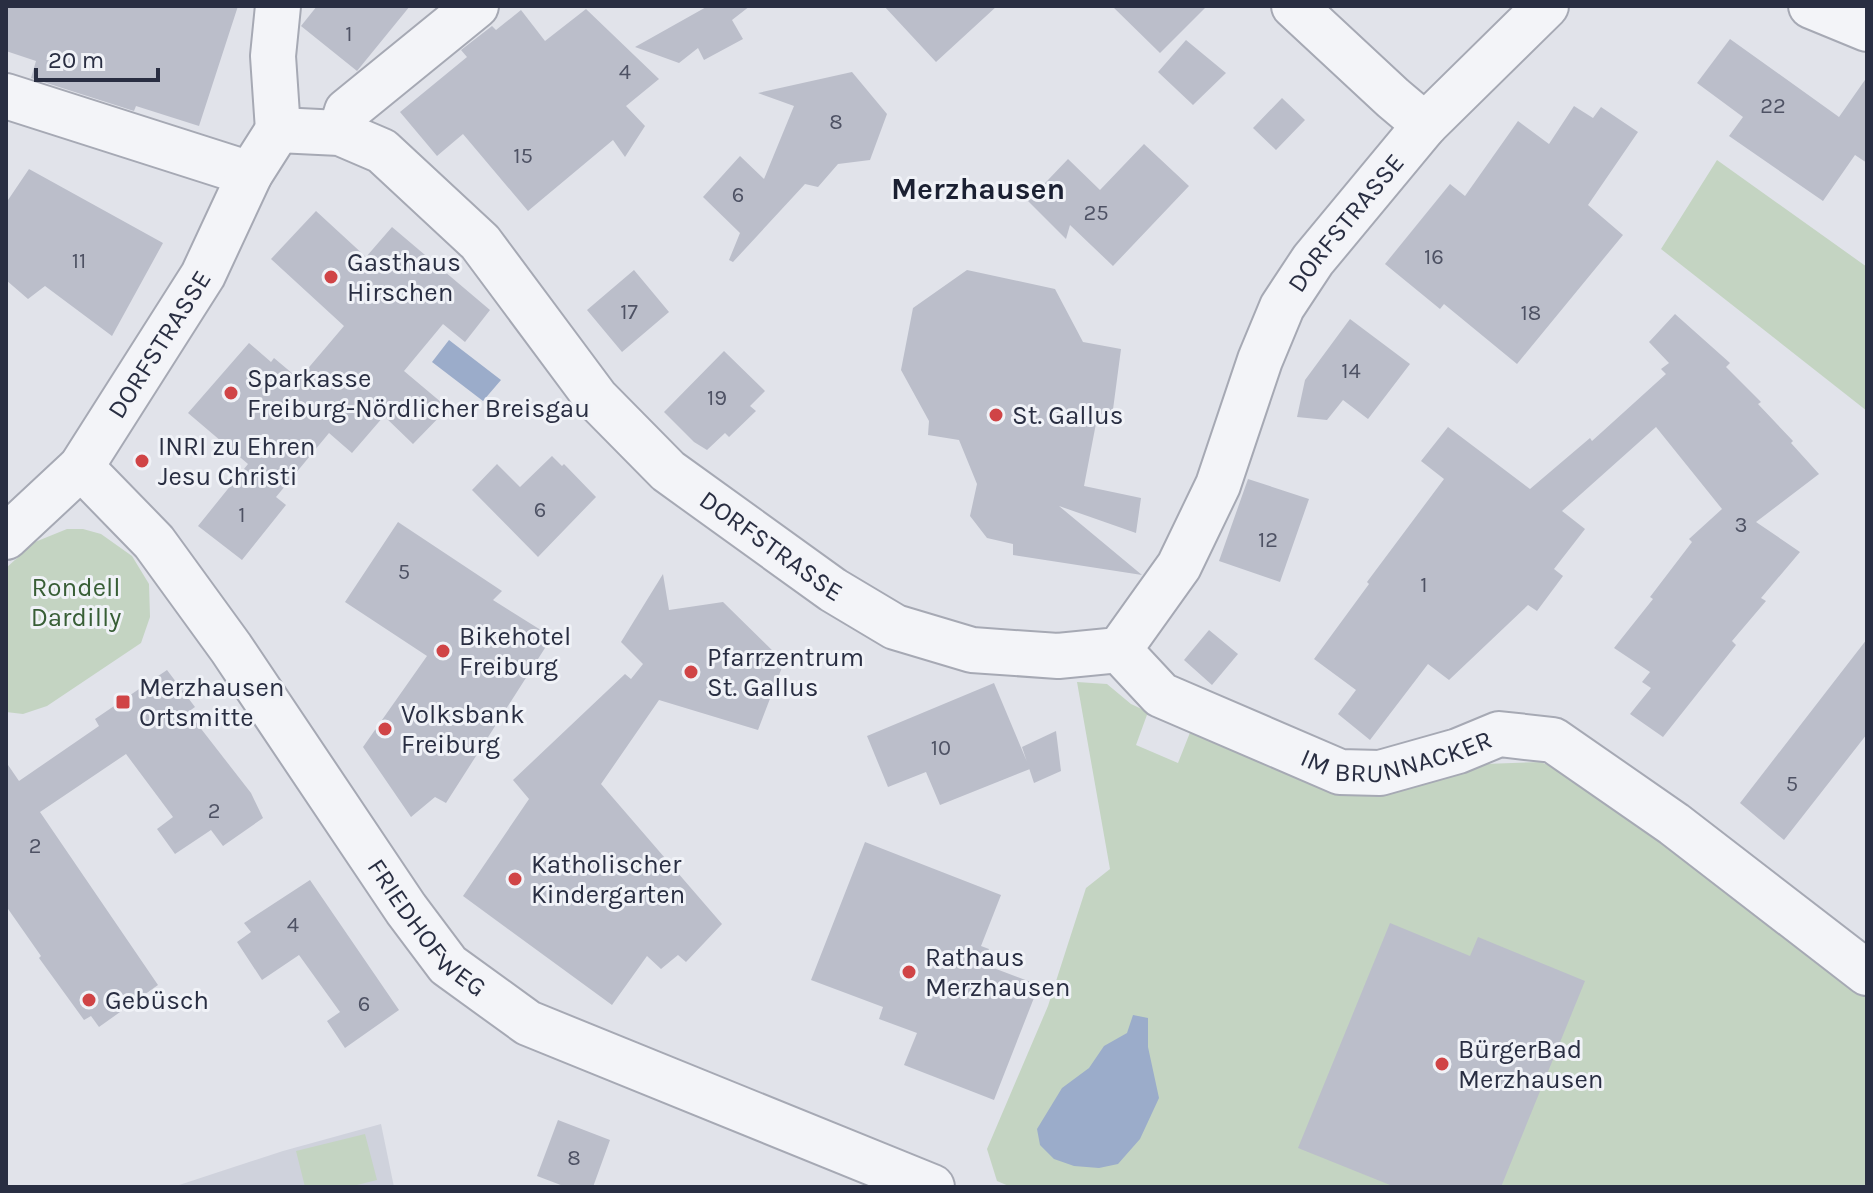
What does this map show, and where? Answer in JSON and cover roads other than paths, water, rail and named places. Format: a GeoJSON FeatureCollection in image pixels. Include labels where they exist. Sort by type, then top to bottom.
{"type":"FeatureCollection","features":[{"type":"Feature","properties":{"kind":"street"},"geometry":{"type":"LineString","coordinates":[[278,6],[273,56],[278,130]]}},
{"type":"Feature","properties":{"kind":"street"},"geometry":{"type":"LineString","coordinates":[[340,133],[347,111],[476,6]]}},
{"type":"Feature","properties":{"kind":"street"},"geometry":{"type":"LineString","coordinates":[[1294,6],[1425,125]]}},
{"type":"Feature","properties":{"kind":"street","name":"DORFSTRASSE"},"geometry":{"type":"LineString","coordinates":[[6,537],[81,467],[203,275],[250,174],[278,130],[340,133],[382,151],[480,242],[596,398],[668,471],[833,590],[895,627],[972,650],[1058,656],[1119,650],[1179,566],[1218,485],[1260,360],[1282,307],[1313,260],[1425,125],[1546,6]]}},
{"type":"Feature","properties":{"kind":"street"},"geometry":{"type":"LineString","coordinates":[[1811,6],[1867,29]]}},
{"type":"Feature","properties":{"kind":"street"},"geometry":{"type":"LineString","coordinates":[[6,96],[250,174]]}},
{"type":"Feature","properties":{"kind":"street","name":"FRIEDHOFWEG"},"geometry":{"type":"LineString","coordinates":[[81,467],[154,542],[231,648],[406,909],[448,965],[528,1023],[932,1187]]}},
{"type":"Feature","properties":{"kind":"street","name":"IM BRUNNACKER"},"geometry":{"type":"LineString","coordinates":[[1119,650],[1161,695],[1340,772],[1380,773],[1458,751],[1499,734],[1553,740],[1674,824],[1867,973]]}},
{"type":"Feature","properties":{"kind":"water"},"geometry":{"type":"Polygon","coordinates":[[[449,340],[501,380],[483,401],[432,362],[449,340]]]}},
{"type":"Feature","properties":{"kind":"water"},"geometry":{"type":"Polygon","coordinates":[[[1133,1015],[1148,1018],[1148,1047],[1159,1098],[1140,1139],[1118,1164],[1099,1168],[1074,1166],[1054,1159],[1040,1145],[1037,1129],[1062,1088],[1089,1068],[1104,1046],[1127,1033],[1133,1015]]]}},
{"type":"Feature","properties":{"kind":"place","name":"Gasthaus Hirschen"},"geometry":{"type":"Point","coordinates":[331,277]}},
{"type":"Feature","properties":{"kind":"place","name":"Sparkasse Freiburg-Nördlicher Breisgau"},"geometry":{"type":"Point","coordinates":[231,393]}},
{"type":"Feature","properties":{"kind":"place","name":"St. Gallus"},"geometry":{"type":"Point","coordinates":[996,415]}},
{"type":"Feature","properties":{"kind":"place","name":"INRI zu Ehren Jesu Christi"},"geometry":{"type":"Point","coordinates":[142,461]}},
{"type":"Feature","properties":{"kind":"place","name":"Bikehotel Freiburg"},"geometry":{"type":"Point","coordinates":[443,651]}},
{"type":"Feature","properties":{"kind":"place","name":"Pfarrzentrum St. Gallus"},"geometry":{"type":"Point","coordinates":[691,672]}},
{"type":"Feature","properties":{"kind":"place","name":"Merzhausen Ortsmitte"},"geometry":{"type":"Point","coordinates":[123,702]}},
{"type":"Feature","properties":{"kind":"place","name":"Volksbank Freiburg"},"geometry":{"type":"Point","coordinates":[385,729]}},
{"type":"Feature","properties":{"kind":"place","name":"Katholischer Kindergarten"},"geometry":{"type":"Point","coordinates":[515,879]}},
{"type":"Feature","properties":{"kind":"place","name":"Rathaus Merzhausen"},"geometry":{"type":"Point","coordinates":[909,972]}},
{"type":"Feature","properties":{"kind":"place","name":"Gebüsch"},"geometry":{"type":"Point","coordinates":[89,1000]}},
{"type":"Feature","properties":{"kind":"place","name":"BürgerBad Merzhausen"},"geometry":{"type":"Point","coordinates":[1442,1064]}},
{"type":"Feature","properties":{"kind":"district","name":"Merzhausen"},"geometry":{"type":"Point","coordinates":[978,189]}},
{"type":"Feature","properties":{"kind":"park label","name":"Rondell Dardilly"},"geometry":{"type":"Point","coordinates":[76,602]}}]}
